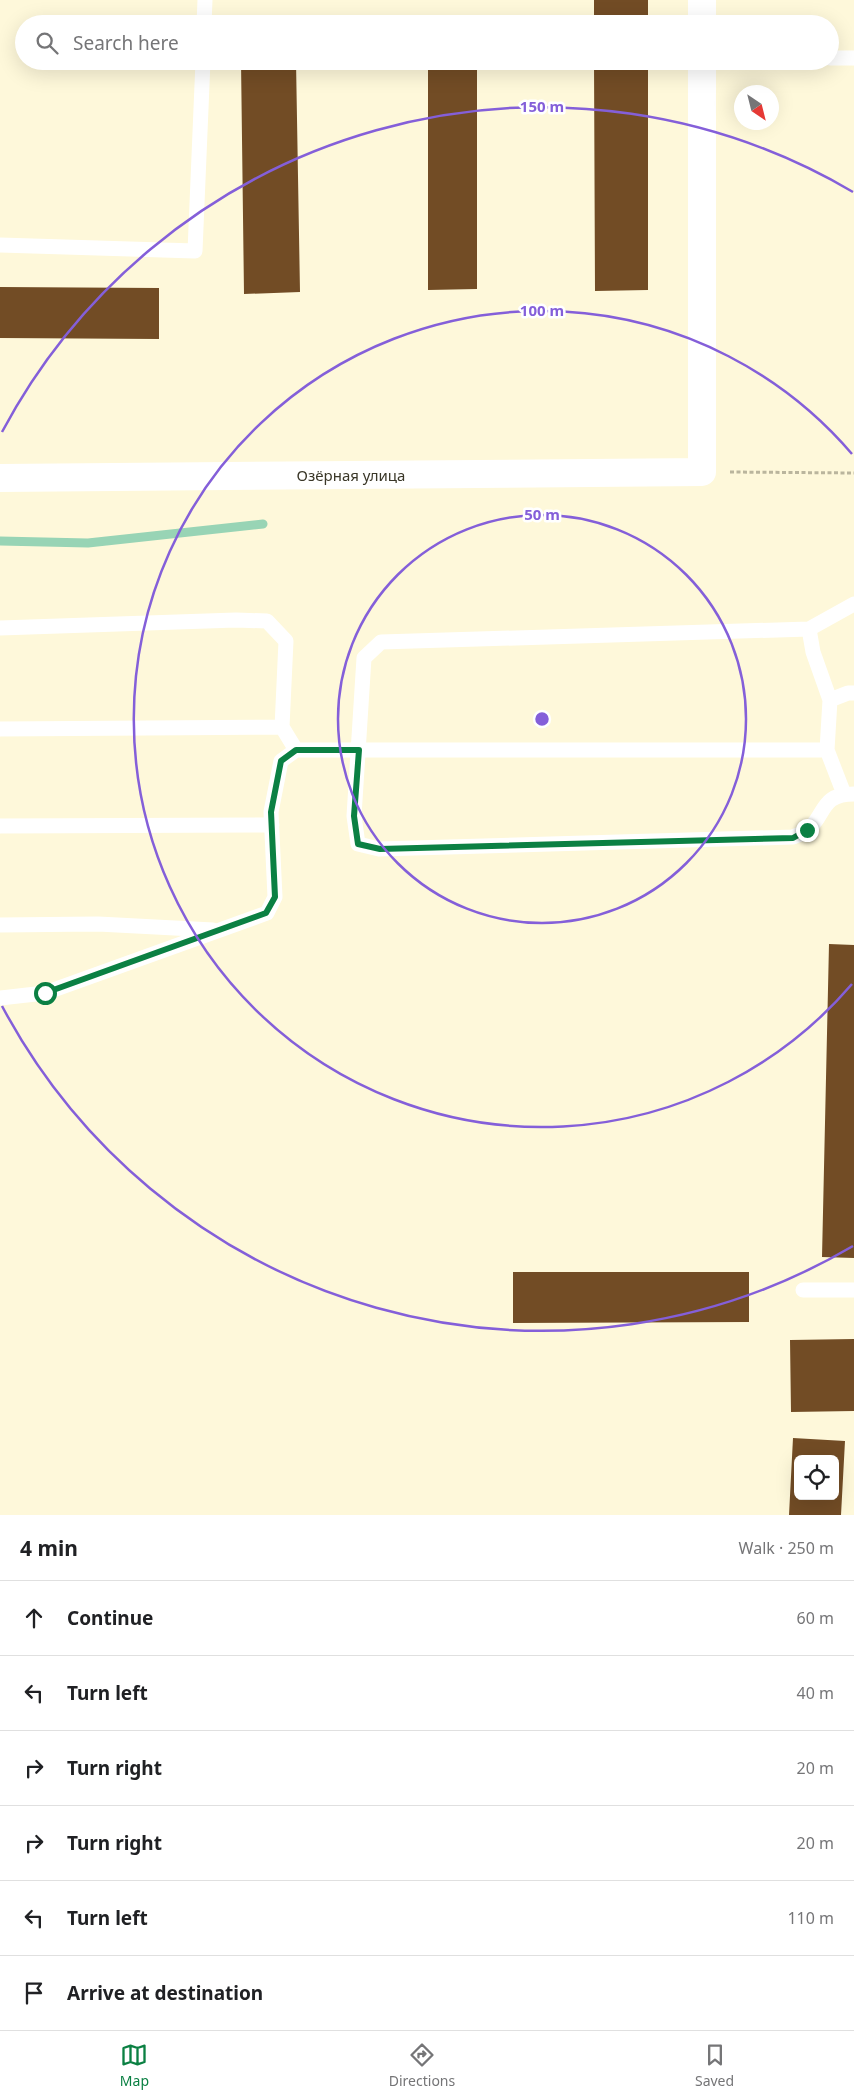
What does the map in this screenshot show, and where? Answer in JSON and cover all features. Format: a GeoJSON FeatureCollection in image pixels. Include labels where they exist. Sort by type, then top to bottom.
{"type":"FeatureCollection","features":[{"type":"Feature","properties":{"kind":"street"},"geometry":{"type":"LineString","coordinates":[[702,0],[702,15]]}},
{"type":"Feature","properties":{"kind":"street"},"geometry":{"type":"LineString","coordinates":[[702,70],[702,472]]}},
{"type":"Feature","properties":{"kind":"street","name":"Озёрная улица"},"geometry":{"type":"LineString","coordinates":[[0,478],[702,472]]}},
{"type":"Feature","properties":{"kind":"lane"},"geometry":{"type":"LineString","coordinates":[[204,15],[205,0]]}},
{"type":"Feature","properties":{"kind":"lane"},"geometry":{"type":"LineString","coordinates":[[839,58],[854,58]]}},
{"type":"Feature","properties":{"kind":"lane"},"geometry":{"type":"LineString","coordinates":[[0,245],[195,251],[203,70]]}},
{"type":"Feature","properties":{"kind":"lane"},"geometry":{"type":"LineString","coordinates":[[809,629],[813,652],[830,700],[827,750],[849,794],[828,802],[807,830],[793,838],[380,849],[358,844],[354,816],[364,658],[381,642],[809,629],[854,604]]}},
{"type":"Feature","properties":{"kind":"lane"},"geometry":{"type":"LineString","coordinates":[[0,628],[236,620],[267,621],[286,641],[282,727],[296,750]]}},
{"type":"Feature","properties":{"kind":"lane"},"geometry":{"type":"LineString","coordinates":[[830,700],[848,693],[854,693]]}},
{"type":"Feature","properties":{"kind":"lane"},"geometry":{"type":"LineString","coordinates":[[0,729],[282,727]]}},
{"type":"Feature","properties":{"kind":"lane"},"geometry":{"type":"LineString","coordinates":[[0,998],[45,993],[266,913],[275,897],[271,812],[281,761],[296,750],[827,750]]}},
{"type":"Feature","properties":{"kind":"lane"},"geometry":{"type":"LineString","coordinates":[[0,826],[272,825]]}},
{"type":"Feature","properties":{"kind":"lane"},"geometry":{"type":"LineString","coordinates":[[0,925],[98,924],[219,930]]}},
{"type":"Feature","properties":{"kind":"lane"},"geometry":{"type":"LineString","coordinates":[[803,1290],[854,1290]]}},
{"type":"Feature","properties":{"kind":"path"},"geometry":{"type":"LineString","coordinates":[[702,472],[854,473]]}},
{"type":"Feature","properties":{"kind":"building"},"geometry":{"type":"Polygon","coordinates":[[[594,0],[648,0],[648,15],[594,15],[594,0]]]}},
{"type":"Feature","properties":{"kind":"building"},"geometry":{"type":"Polygon","coordinates":[[[241,70],[296,70],[300,292],[244,294],[241,70]]]}},
{"type":"Feature","properties":{"kind":"building"},"geometry":{"type":"Polygon","coordinates":[[[428,70],[477,70],[477,289],[428,290],[428,70]]]}},
{"type":"Feature","properties":{"kind":"building"},"geometry":{"type":"Polygon","coordinates":[[[594,70],[648,70],[648,290],[595,291],[594,70]]]}},
{"type":"Feature","properties":{"kind":"building"},"geometry":{"type":"Polygon","coordinates":[[[0,287],[159,288],[159,339],[0,338],[0,287]]]}},
{"type":"Feature","properties":{"kind":"building"},"geometry":{"type":"Polygon","coordinates":[[[829,944],[854,945],[854,1258],[822,1257],[829,944]]]}},
{"type":"Feature","properties":{"kind":"building"},"geometry":{"type":"Polygon","coordinates":[[[513,1272],[749,1272],[749,1322],[513,1323],[513,1272]]]}},
{"type":"Feature","properties":{"kind":"building"},"geometry":{"type":"Polygon","coordinates":[[[854,1339],[854,1411],[791,1412],[790,1340],[854,1339]]]}},
{"type":"Feature","properties":{"kind":"building"},"geometry":{"type":"Polygon","coordinates":[[[793,1438],[845,1441],[841,1515],[789,1515],[793,1438]]]}},
{"type":"Feature","properties":{"kind":"waterway"},"geometry":{"type":"LineString","coordinates":[[0,541],[88,543],[263,524]]}},
{"type":"Feature","properties":{"kind":"route"},"geometry":{"type":"LineString","coordinates":[[45,993],[266,913],[275,897],[271,812],[281,761],[296,750],[359,750],[354,816],[358,844],[380,849],[793,838],[807,830]]}}]}
